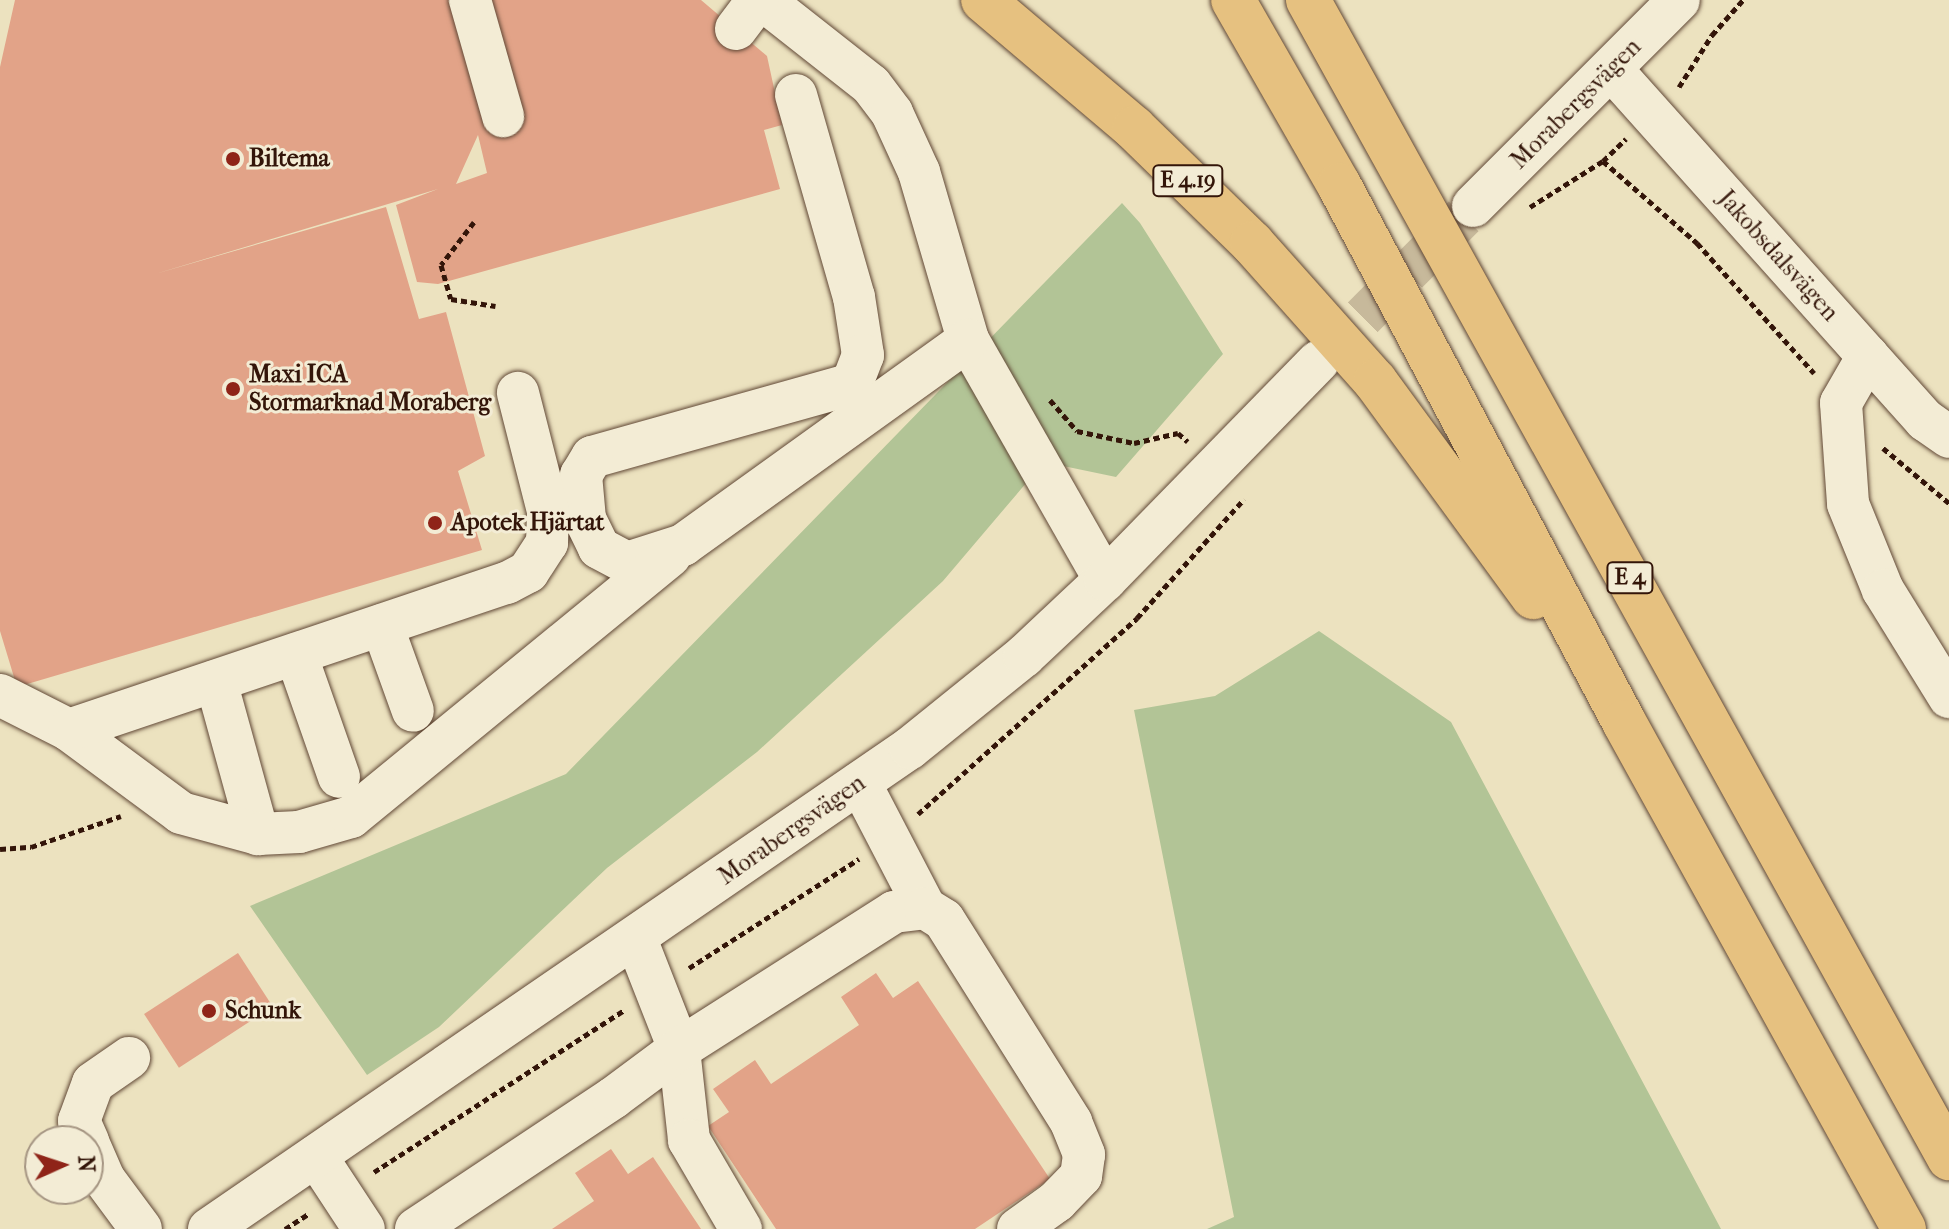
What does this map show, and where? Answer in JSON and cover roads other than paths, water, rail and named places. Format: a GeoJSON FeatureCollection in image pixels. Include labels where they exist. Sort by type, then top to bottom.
{"type":"FeatureCollection","features":[{"type":"Feature","properties":{"kind":"highway","name":"E 4.19"},"geometry":{"type":"LineString","coordinates":[[983,0],[1145,139],[1252,243],[1375,381],[1624,722]]}},
{"type":"Feature","properties":{"kind":"highway"},"geometry":{"type":"LineString","coordinates":[[1233,0],[1347,199],[1624,722],[1904,1229]]}},
{"type":"Feature","properties":{"kind":"highway","name":"E 4"},"geometry":{"type":"LineString","coordinates":[[1308,0],[1949,1158]]}},
{"type":"Feature","properties":{"kind":"street"},"geometry":{"type":"LineString","coordinates":[[470,0],[503,116]]}},
{"type":"Feature","properties":{"kind":"street","name":"Morabergsvägen"},"geometry":{"type":"LineString","coordinates":[[1473,206],[1679,0]]}},
{"type":"Feature","properties":{"kind":"street"},"geometry":{"type":"LineString","coordinates":[[752,10],[871,85],[892,113],[919,172],[968,340],[1068,509],[1105,580]]}},
{"type":"Feature","properties":{"kind":"street","name":"Jakobsdalsvägen"},"geometry":{"type":"LineString","coordinates":[[1612,70],[1925,420],[1949,437]]}},
{"type":"Feature","properties":{"kind":"street"},"geometry":{"type":"LineString","coordinates":[[683,545],[627,563],[599,548],[585,519],[581,475],[592,457],[852,384],[863,355],[854,297],[796,95]]}},
{"type":"Feature","properties":{"kind":"street"},"geometry":{"type":"LineString","coordinates":[[0,695],[69,730],[181,813],[258,834],[299,832],[351,817],[683,545],[968,340]]}},
{"type":"Feature","properties":{"kind":"street"},"geometry":{"type":"LineString","coordinates":[[1868,356],[1841,403],[1848,504],[1883,590],[1949,697]]}},
{"type":"Feature","properties":{"kind":"street","name":"Morabergsvägen"},"geometry":{"type":"LineString","coordinates":[[209,1229],[636,939],[910,748],[1024,656],[1105,580],[1318,362]]}},
{"type":"Feature","properties":{"kind":"street"},"geometry":{"type":"LineString","coordinates":[[69,730],[507,583],[528,572],[541,557],[547,543],[548,511],[518,393]]}},
{"type":"Feature","properties":{"kind":"street"},"geometry":{"type":"LineString","coordinates":[[1024,656],[1066,590],[1072,545],[1068,509]]}},
{"type":"Feature","properties":{"kind":"street"},"geometry":{"type":"LineString","coordinates":[[382,625],[413,711]]}},
{"type":"Feature","properties":{"kind":"street"},"geometry":{"type":"LineString","coordinates":[[296,654],[339,777]]}},
{"type":"Feature","properties":{"kind":"street"},"geometry":{"type":"LineString","coordinates":[[216,681],[258,834]]}},
{"type":"Feature","properties":{"kind":"street"},"geometry":{"type":"LineString","coordinates":[[860,783],[925,908],[944,920],[1071,1122],[1084,1155],[1081,1176],[1057,1201],[1018,1229]]}},
{"type":"Feature","properties":{"kind":"street"},"geometry":{"type":"LineString","coordinates":[[416,1229],[613,1098],[679,1049],[894,912],[925,908]]}},
{"type":"Feature","properties":{"kind":"street"},"geometry":{"type":"LineString","coordinates":[[636,939],[679,1049],[689,1140],[741,1229]]}},
{"type":"Feature","properties":{"kind":"street"},"geometry":{"type":"LineString","coordinates":[[81,1125],[79,1121],[93,1083],[129,1058]]}},
{"type":"Feature","properties":{"kind":"street"},"geometry":{"type":"LineString","coordinates":[[316,1156],[364,1229]]}},
{"type":"Feature","properties":{"kind":"street"},"geometry":{"type":"LineString","coordinates":[[104,1179],[141,1229]]}},
{"type":"Feature","properties":{"kind":"tunnel"},"geometry":{"type":"LineString","coordinates":[[1318,362],[1464,216]]}},
{"type":"Feature","properties":{"kind":"place","name":"Biltema"},"geometry":{"type":"Point","coordinates":[233,159]}},
{"type":"Feature","properties":{"kind":"place","name":"Maxi ICA Stormarknad Moraberg"},"geometry":{"type":"Point","coordinates":[233,389]}},
{"type":"Feature","properties":{"kind":"place","name":"Apotek Hjärtat"},"geometry":{"type":"Point","coordinates":[435,523]}},
{"type":"Feature","properties":{"kind":"place","name":"Schunk"},"geometry":{"type":"Point","coordinates":[209,1011]}}]}
